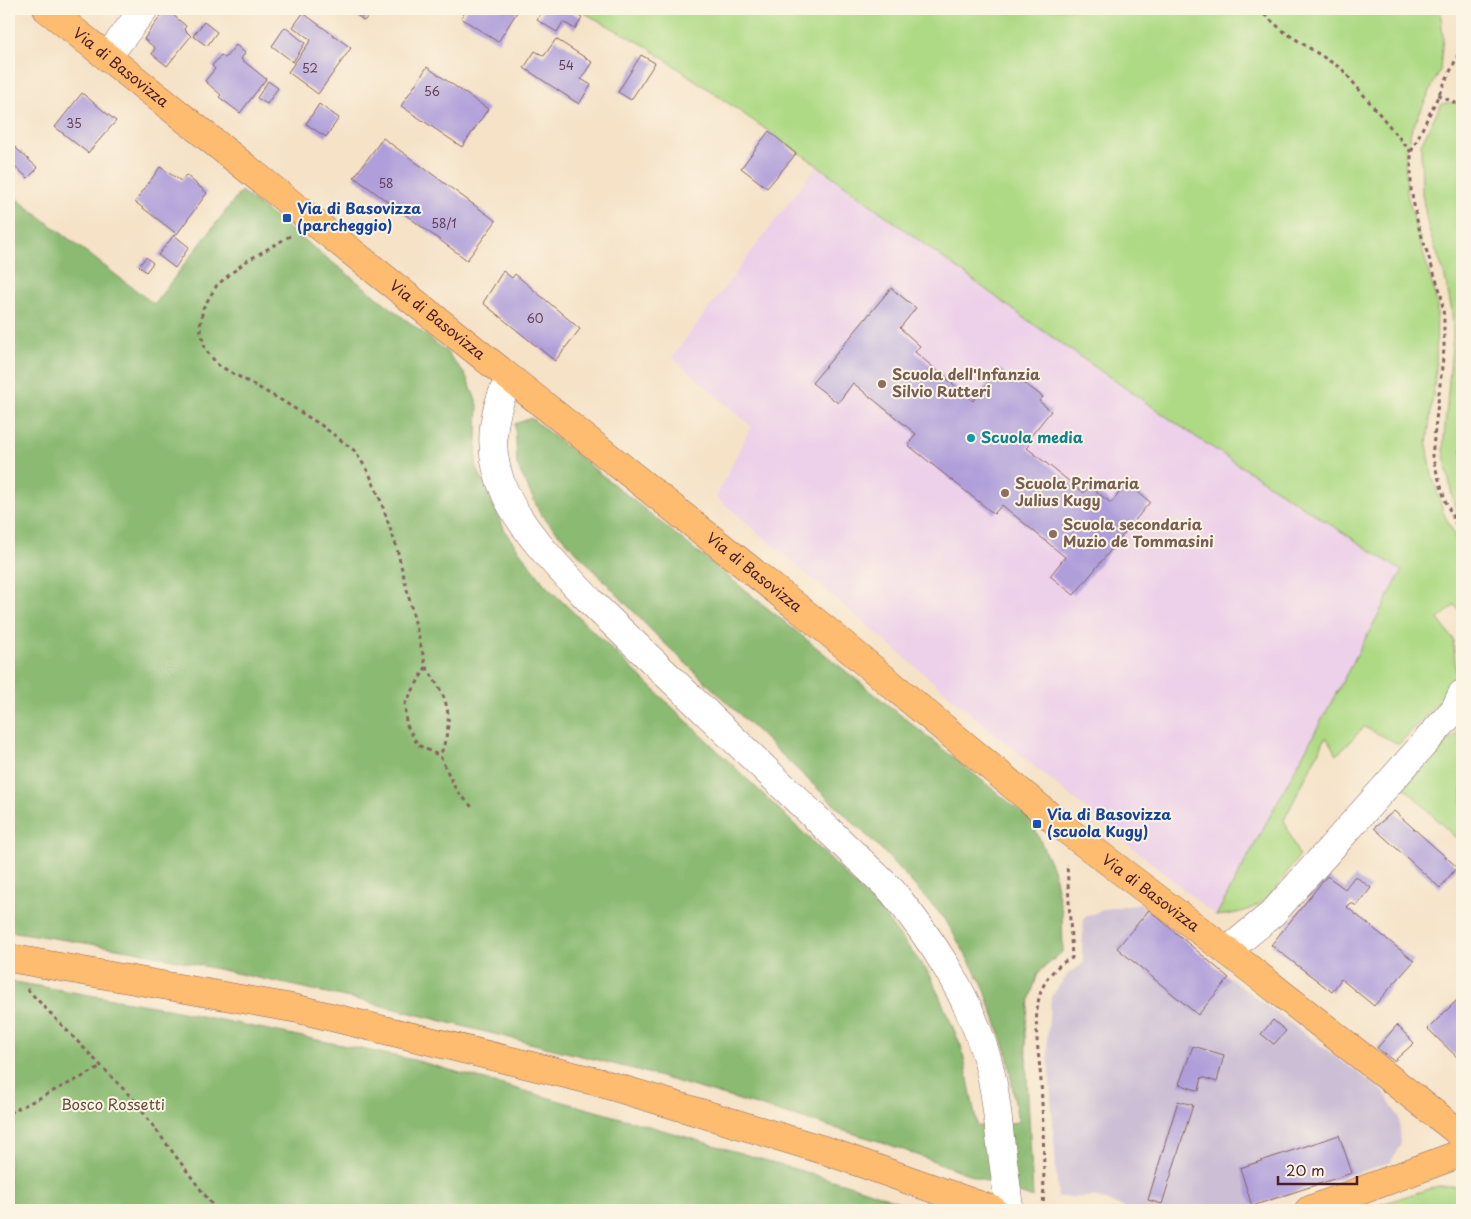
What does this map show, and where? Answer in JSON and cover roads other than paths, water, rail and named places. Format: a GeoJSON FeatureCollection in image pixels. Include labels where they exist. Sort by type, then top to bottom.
{"type":"FeatureCollection","features":[{"type":"Feature","properties":{"kind":"main road","name":"Via di Basovizza"},"geometry":{"type":"LineString","coordinates":[[47,9],[826,630],[1064,828],[1227,951],[1462,1135]]}},
{"type":"Feature","properties":{"kind":"main road"},"geometry":{"type":"LineString","coordinates":[[9,958],[298,1010],[598,1082],[826,1151],[993,1210]]}},
{"type":"Feature","properties":{"kind":"main road"},"geometry":{"type":"LineString","coordinates":[[1310,1210],[1462,1153]]}},
{"type":"Feature","properties":{"kind":"street"},"geometry":{"type":"LineString","coordinates":[[107,57],[144,9]]}},
{"type":"Feature","properties":{"kind":"street"},"geometry":{"type":"LineString","coordinates":[[509,379],[494,418],[495,466],[505,495],[523,524],[551,559],[592,603],[892,891],[925,932],[963,996],[986,1052],[999,1124],[1009,1210]]}},
{"type":"Feature","properties":{"kind":"street"},"geometry":{"type":"LineString","coordinates":[[1227,951],[1272,914],[1298,886],[1455,709],[1462,694]]}},
{"type":"Feature","properties":{"kind":"place","name":"Via di Basovizza (parcheggio)"},"geometry":{"type":"Point","coordinates":[287,218]}},
{"type":"Feature","properties":{"kind":"place","name":"Scuola dell'Infanzia Silvio Rutteri"},"geometry":{"type":"Point","coordinates":[882,384]}},
{"type":"Feature","properties":{"kind":"place","name":"Scuola media"},"geometry":{"type":"Point","coordinates":[971,438]}},
{"type":"Feature","properties":{"kind":"place","name":"Scuola Primaria Julius Kugy"},"geometry":{"type":"Point","coordinates":[1005,493]}},
{"type":"Feature","properties":{"kind":"place","name":"Scuola secondaria Muzio de Tommasini"},"geometry":{"type":"Point","coordinates":[1053,534]}},
{"type":"Feature","properties":{"kind":"place","name":"Via di Basovizza (scuola Kugy)"},"geometry":{"type":"Point","coordinates":[1037,824]}},
{"type":"Feature","properties":{"kind":"park label","name":"Bosco Rossetti"},"geometry":{"type":"Point","coordinates":[113,1105]}}]}
